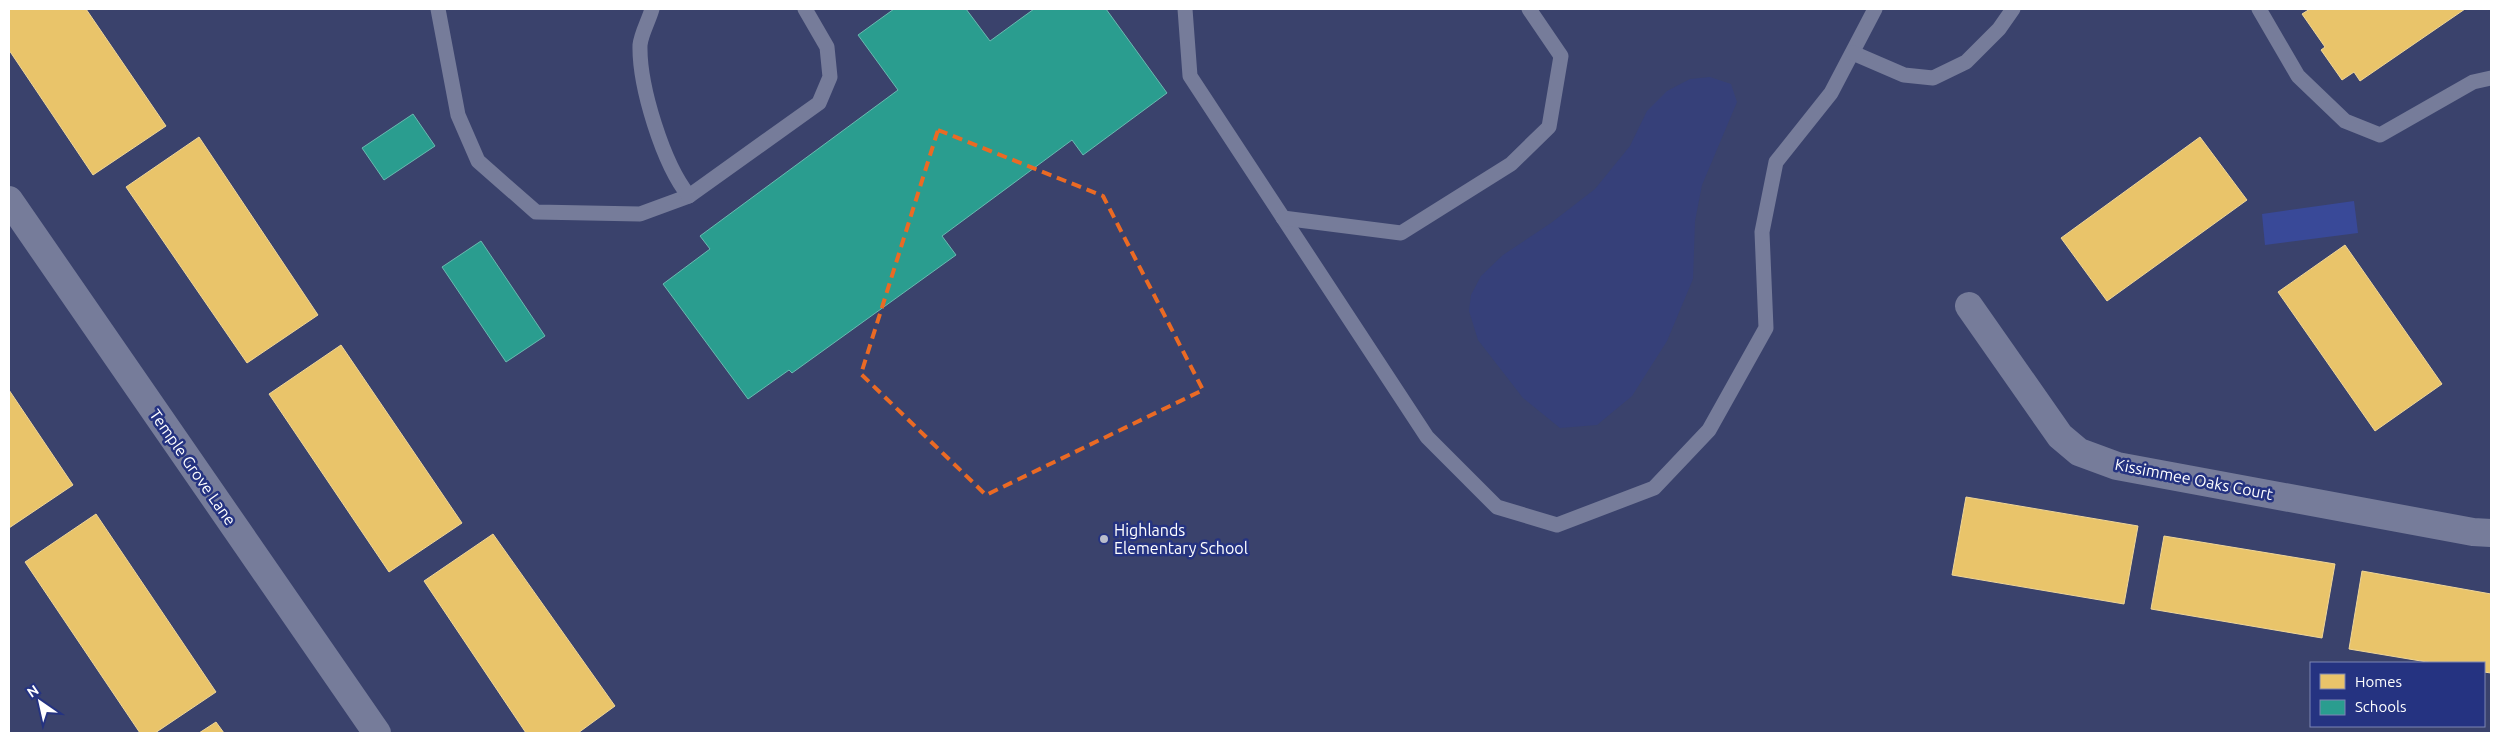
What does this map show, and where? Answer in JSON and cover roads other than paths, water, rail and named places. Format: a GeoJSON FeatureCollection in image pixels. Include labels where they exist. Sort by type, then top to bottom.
{"type":"FeatureCollection","features":[{"type":"Feature","properties":{"kind":"street","name":"Temple Grove Lane"},"geometry":{"type":"LineString","coordinates":[[9,200],[377,733]]}},
{"type":"Feature","properties":{"kind":"street","name":"Kissimmee Oaks Court"},"geometry":{"type":"LineString","coordinates":[[1969,306],[2060,436],[2079,452],[2117,466],[2473,532],[2491,533]]}},
{"type":"Feature","properties":{"kind":"lane"},"geometry":{"type":"LineString","coordinates":[[438,9],[458,115],[478,161],[536,212],[640,214],[690,196],[819,104],[830,77],[827,47],[805,9]]}},
{"type":"Feature","properties":{"kind":"lane"},"geometry":{"type":"LineString","coordinates":[[652,9],[640,43],[643,75],[654,122],[680,184],[690,196]]}},
{"type":"Feature","properties":{"kind":"lane"},"geometry":{"type":"LineString","coordinates":[[1185,9],[1190,76],[1427,437],[1497,507],[1557,525],[1654,488],[1709,430],[1766,328],[1762,232],[1776,162],[1831,93],[1875,9]]}},
{"type":"Feature","properties":{"kind":"lane"},"geometry":{"type":"LineString","coordinates":[[1283,218],[1401,233],[1511,164],[1549,128],[1561,56],[1529,9]]}},
{"type":"Feature","properties":{"kind":"lane"},"geometry":{"type":"LineString","coordinates":[[1853,53],[1904,75],[1933,78],[1966,62],[1999,30],[2013,9]]}},
{"type":"Feature","properties":{"kind":"lane"},"geometry":{"type":"LineString","coordinates":[[2259,9],[2298,76],[2345,121],[2380,135],[2473,82],[2491,78]]}},
{"type":"Feature","properties":{"kind":"place","name":"Highlands Elementary School"},"geometry":{"type":"Point","coordinates":[1104,539]}}]}
